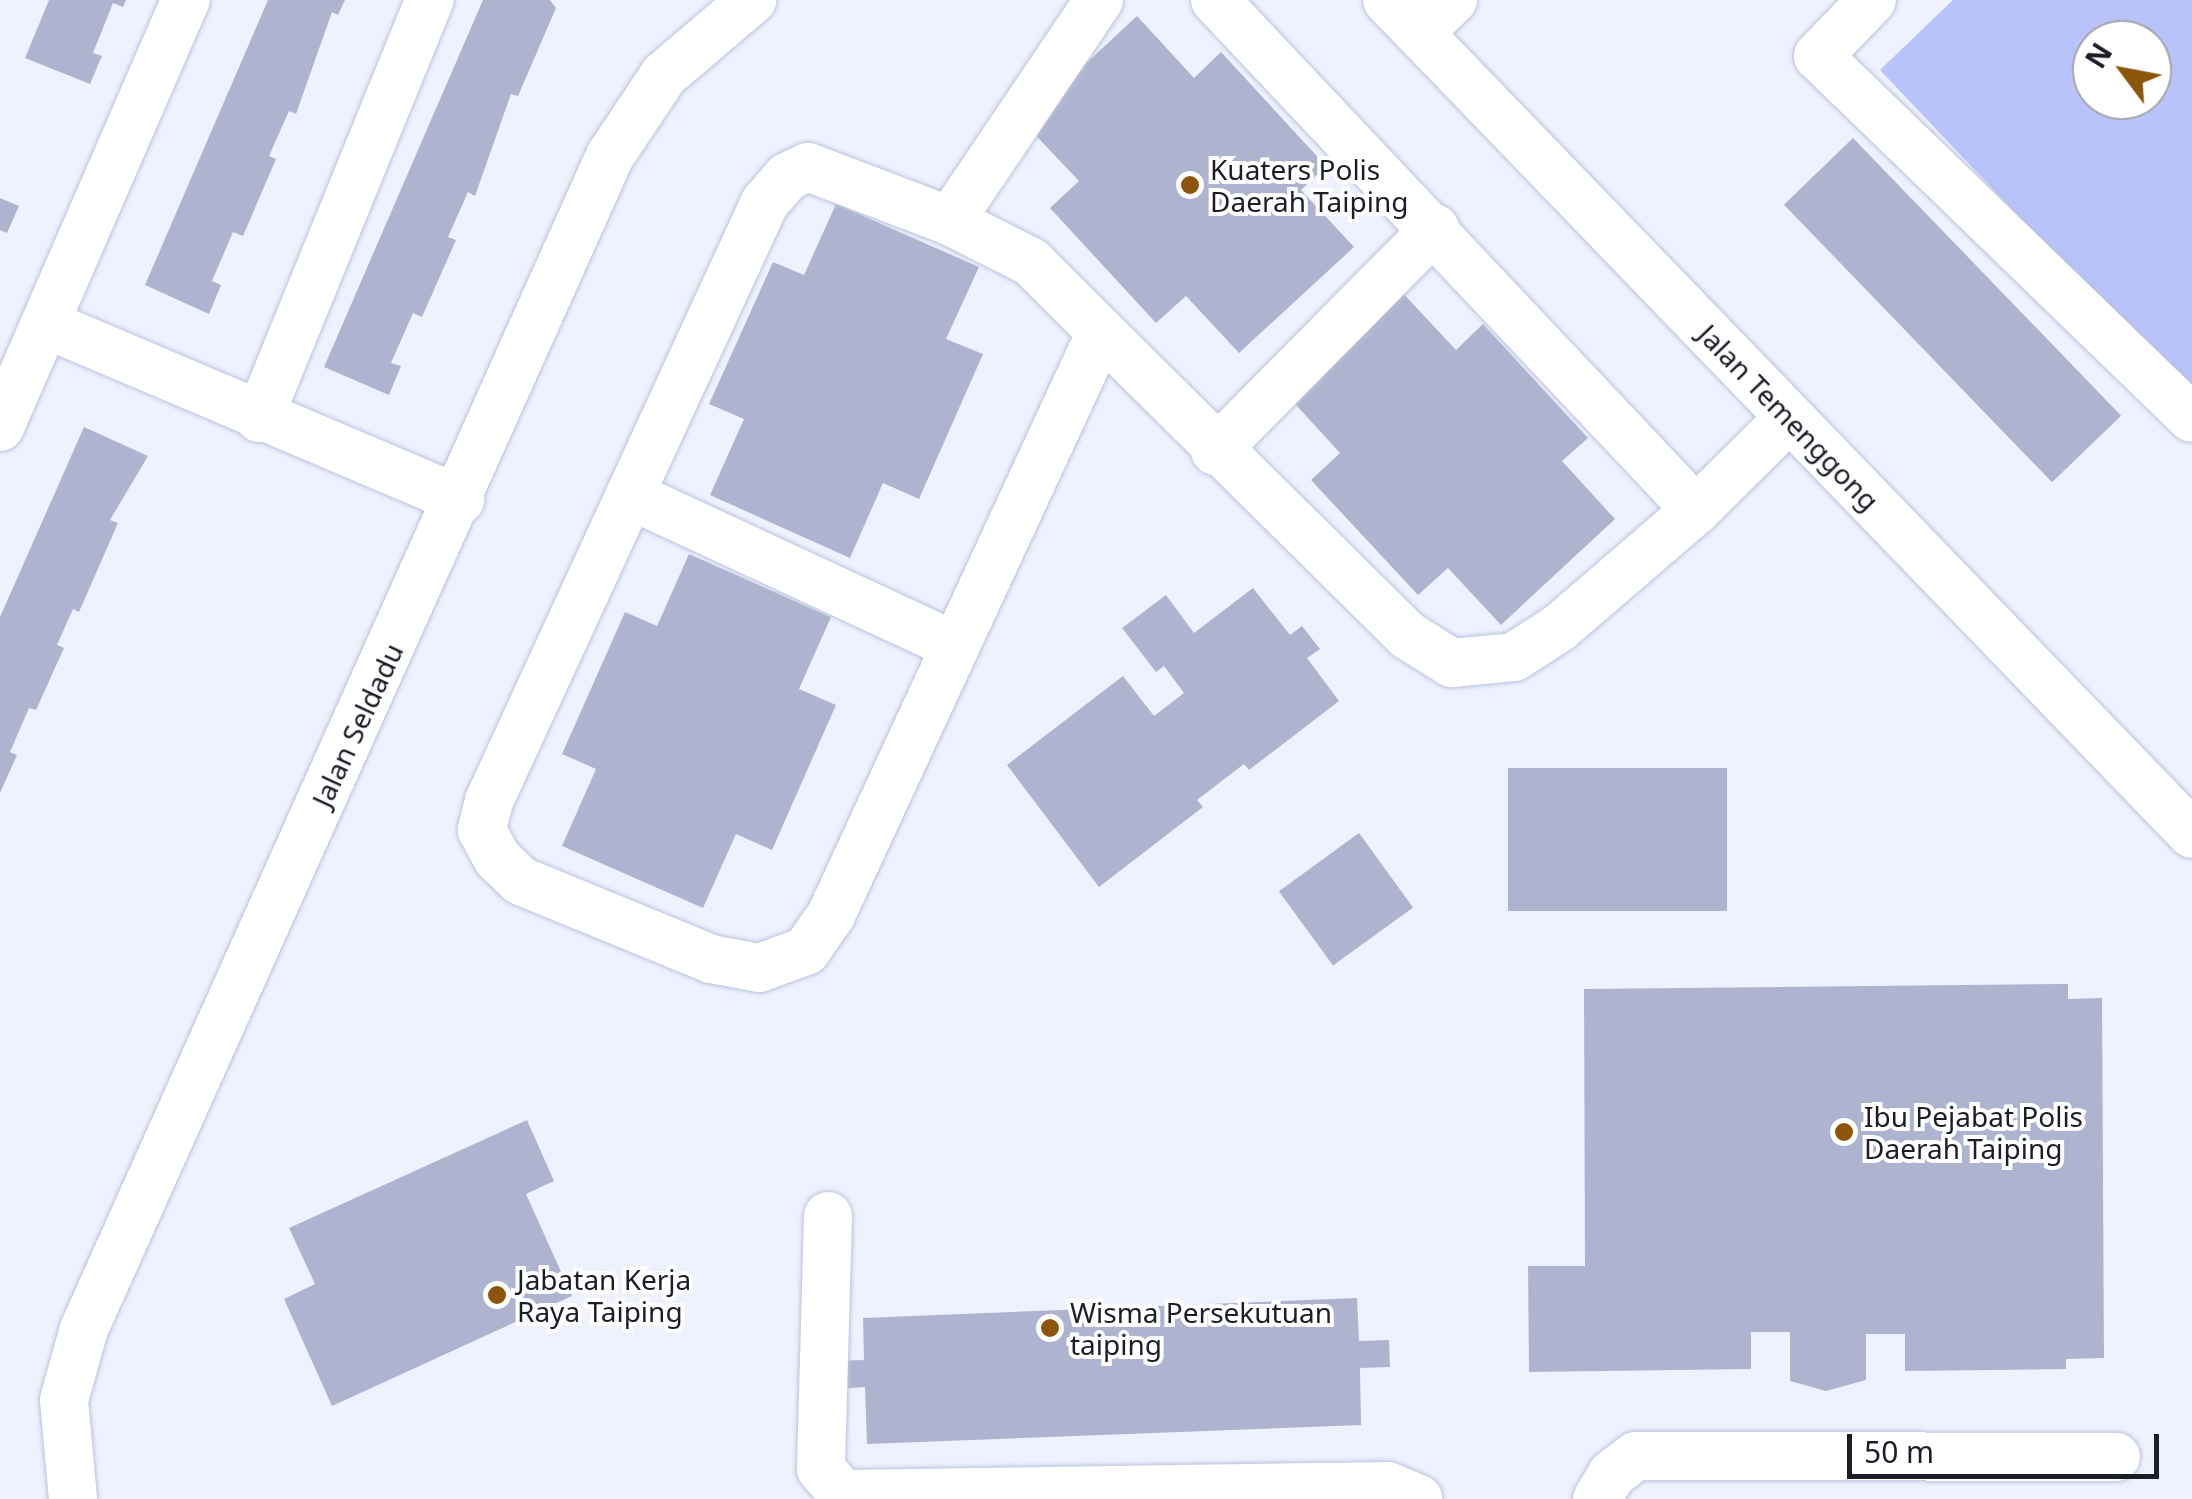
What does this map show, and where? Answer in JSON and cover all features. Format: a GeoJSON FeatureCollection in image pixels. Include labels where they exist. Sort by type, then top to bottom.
{"type":"FeatureCollection","features":[{"type":"Feature","properties":{"kind":"street"},"geometry":{"type":"LineString","coordinates":[[0,427],[186,0]]}},
{"type":"Feature","properties":{"kind":"street"},"geometry":{"type":"LineString","coordinates":[[259,418],[430,0]]}},
{"type":"Feature","properties":{"kind":"street","name":"Jalan Seldadu"},"geometry":{"type":"LineString","coordinates":[[73,1499],[64,1400],[84,1328],[460,500],[610,156],[664,75],[752,0]]}},
{"type":"Feature","properties":{"kind":"street"},"geometry":{"type":"LineString","coordinates":[[950,221],[1099,0]]}},
{"type":"Feature","properties":{"kind":"street"},"geometry":{"type":"LineString","coordinates":[[1215,0],[1696,510]]}},
{"type":"Feature","properties":{"kind":"street"},"geometry":{"type":"LineString","coordinates":[[1404,16],[1454,0]]}},
{"type":"Feature","properties":{"kind":"street"},"geometry":{"type":"LineString","coordinates":[[1872,0],[1818,56],[2192,418]]}},
{"type":"Feature","properties":{"kind":"street","name":"Jalan Temenggong"},"geometry":{"type":"LineString","coordinates":[[1404,16],[2192,834]]}},
{"type":"Feature","properties":{"kind":"street"},"geometry":{"type":"LineString","coordinates":[[1101,332],[831,915],[806,952],[759,968],[711,960],[521,881],[497,858],[482,830],[490,801],[765,202],[787,177],[808,167],[827,170],[950,221],[1031,262],[1101,332],[1216,451],[1407,635],[1452,663],[1514,656],[1559,628],[1696,510],[1789,418]]}},
{"type":"Feature","properties":{"kind":"street"},"geometry":{"type":"LineString","coordinates":[[1216,451],[1435,229]]}},
{"type":"Feature","properties":{"kind":"street"},"geometry":{"type":"LineString","coordinates":[[46,324],[259,418],[460,500]]}},
{"type":"Feature","properties":{"kind":"street"},"geometry":{"type":"LineString","coordinates":[[630,495],[953,645]]}},
{"type":"Feature","properties":{"kind":"street"},"geometry":{"type":"LineString","coordinates":[[828,1216],[821,1469],[843,1496],[1388,1486],[1418,1499]]}},
{"type":"Feature","properties":{"kind":"street"},"geometry":{"type":"LineString","coordinates":[[1597,1499],[1612,1474],[1636,1456],[2116,1457]]}},
{"type":"Feature","properties":{"kind":"shaded area"},"geometry":{"type":"Polygon","coordinates":[[[1953,0],[2192,0],[2192,399],[1880,70],[1953,0]]]}},
{"type":"Feature","properties":{"kind":"building"},"geometry":{"type":"Polygon","coordinates":[[[49,0],[126,0],[123,7],[113,3],[93,53],[102,56],[90,84],[25,58],[49,0]]]}},
{"type":"Feature","properties":{"kind":"building"},"geometry":{"type":"Polygon","coordinates":[[[268,0],[345,0],[338,15],[332,12],[296,114],[289,111],[269,156],[276,159],[243,236],[233,232],[212,281],[221,285],[209,314],[145,285],[268,0]]]}},
{"type":"Feature","properties":{"kind":"building"},"geometry":{"type":"Polygon","coordinates":[[[483,0],[550,0],[556,8],[518,96],[511,94],[475,196],[468,192],[448,237],[456,240],[422,317],[413,313],[391,363],[401,366],[389,395],[324,367],[483,0]]]}},
{"type":"Feature","properties":{"kind":"building","name":"Kuaters Polis Daerah Taiping"},"geometry":{"type":"Polygon","coordinates":[[[1137,16],[1194,78],[1221,52],[1326,166],[1301,190],[1354,247],[1239,353],[1186,296],[1156,323],[1050,208],[1079,181],[1023,122],[1137,16]]]}},
{"type":"Feature","properties":{"kind":"building"},"geometry":{"type":"Polygon","coordinates":[[[1853,138],[2121,416],[2052,482],[1784,205],[1853,138]]]}},
{"type":"Feature","properties":{"kind":"building"},"geometry":{"type":"Polygon","coordinates":[[[0,198],[19,206],[7,233],[0,230],[0,198]]]}},
{"type":"Feature","properties":{"kind":"building"},"geometry":{"type":"Polygon","coordinates":[[[836,204],[979,267],[946,339],[983,354],[919,499],[883,483],[850,558],[710,495],[744,419],[709,404],[773,262],[804,275],[836,204]]]}},
{"type":"Feature","properties":{"kind":"building","name":"Kuaters Polis Daerah Taiping"},"geometry":{"type":"Polygon","coordinates":[[[1399,289],[1456,350],[1483,324],[1588,438],[1562,461],[1615,519],[1501,625],[1448,568],[1418,595],[1311,480],[1340,453],[1286,394],[1399,289]]]}},
{"type":"Feature","properties":{"kind":"building"},"geometry":{"type":"Polygon","coordinates":[[[84,427],[148,456],[110,520],[118,523],[79,612],[73,609],[57,645],[64,648],[36,710],[29,708],[10,752],[17,755],[0,793],[0,617],[84,427]]]}},
{"type":"Feature","properties":{"kind":"building"},"geometry":{"type":"Polygon","coordinates":[[[689,554],[831,617],[799,689],[836,705],[772,850],[736,834],[703,908],[562,846],[596,769],[562,754],[625,612],[657,626],[689,554]]]}},
{"type":"Feature","properties":{"kind":"building"},"geometry":{"type":"Polygon","coordinates":[[[1253,588],[1290,635],[1302,626],[1320,649],[1307,658],[1339,701],[1249,770],[1244,764],[1197,800],[1203,807],[1099,887],[1007,765],[1123,676],[1154,716],[1184,693],[1164,666],[1156,672],[1122,628],[1166,595],[1194,633],[1253,588]]]}},
{"type":"Feature","properties":{"kind":"building"},"geometry":{"type":"Polygon","coordinates":[[[1508,768],[1727,768],[1727,911],[1508,911],[1508,768]]]}},
{"type":"Feature","properties":{"kind":"building"},"geometry":{"type":"Polygon","coordinates":[[[1359,833],[1413,907],[1333,966],[1279,891],[1359,833]]]}},
{"type":"Feature","properties":{"kind":"building","name":"Ibu Pejabat Polis Daerah Taiping"},"geometry":{"type":"Polygon","coordinates":[[[2068,984],[2068,999],[2102,998],[2104,1358],[2066,1359],[2066,1369],[1905,1371],[1905,1334],[1866,1334],[1866,1380],[1826,1391],[1790,1381],[1790,1332],[1751,1332],[1751,1369],[1529,1372],[1528,1266],[1585,1266],[1584,989],[2068,984]]]}},
{"type":"Feature","properties":{"kind":"building"},"geometry":{"type":"Polygon","coordinates":[[[527,1120],[554,1181],[526,1194],[572,1296],[332,1406],[284,1299],[315,1284],[289,1228],[527,1120]]]}},
{"type":"Feature","properties":{"kind":"building"},"geometry":{"type":"Polygon","coordinates":[[[1357,1298],[1359,1341],[1389,1340],[1390,1367],[1360,1368],[1361,1425],[867,1444],[865,1387],[836,1389],[835,1361],[864,1360],[863,1318],[1357,1298]]]}},
{"type":"Feature","properties":{"kind":"place","name":"Kuaters Polis Daerah Taiping"},"geometry":{"type":"Point","coordinates":[1190,185]}},
{"type":"Feature","properties":{"kind":"place","name":"Ibu Pejabat Polis Daerah Taiping"},"geometry":{"type":"Point","coordinates":[1844,1132]}},
{"type":"Feature","properties":{"kind":"place","name":"Jabatan Kerja Raya Taiping"},"geometry":{"type":"Point","coordinates":[497,1295]}},
{"type":"Feature","properties":{"kind":"place","name":"Wisma Persekutuan taiping"},"geometry":{"type":"Point","coordinates":[1050,1328]}}]}
